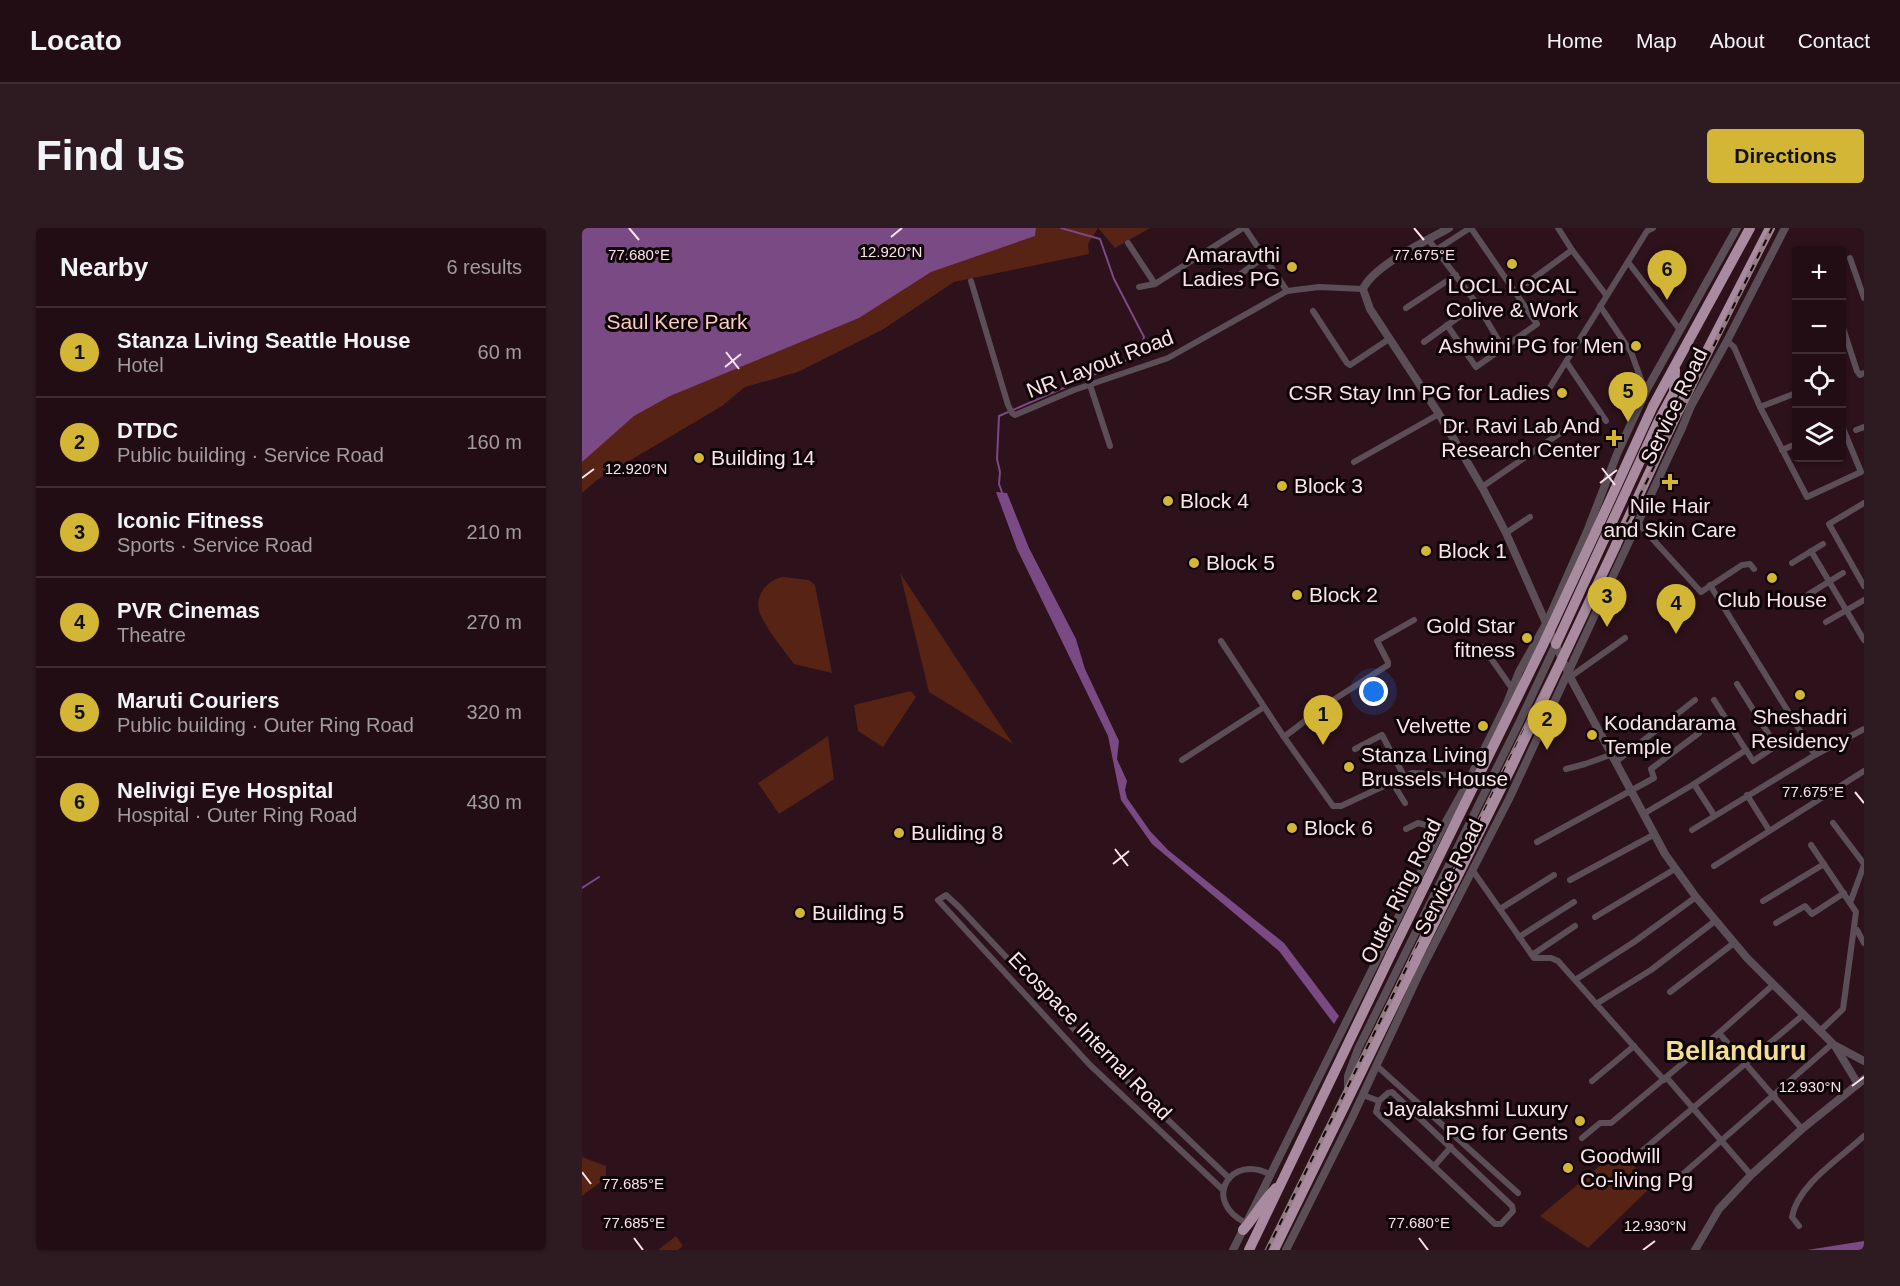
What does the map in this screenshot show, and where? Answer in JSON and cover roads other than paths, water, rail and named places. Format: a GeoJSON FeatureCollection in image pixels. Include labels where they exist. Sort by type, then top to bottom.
{"type":"FeatureCollection","features":[{"type":"Feature","properties":{"kind":"highway","name":"Outer Ring Road"},"geometry":{"type":"LineString","coordinates":[[1250,1250],[1282,1181],[1300,1132],[1391,954],[1543,645],[1653,406],[1750,228]]}},
{"type":"Feature","properties":{"kind":"highway","name":"Outer Ring Road"},"geometry":{"type":"LineString","coordinates":[[1274,1250],[1290,1229],[1348,1100],[1551,685],[1616,545],[1770,228]]}},
{"type":"Feature","properties":{"kind":"highway"},"geometry":{"type":"LineString","coordinates":[[1698,298],[1708,305]]}},
{"type":"Feature","properties":{"kind":"highway"},"geometry":{"type":"LineString","coordinates":[[1556,644],[1674,392],[1675,366]]}},
{"type":"Feature","properties":{"kind":"highway"},"geometry":{"type":"LineString","coordinates":[[1244,1227],[1253,1219],[1268,1195],[1282,1181]]}},
{"type":"Feature","properties":{"kind":"street"},"geometry":{"type":"LineString","coordinates":[[1138,287],[1155,284],[1244,228],[1287,291]]}},
{"type":"Feature","properties":{"kind":"street"},"geometry":{"type":"LineString","coordinates":[[1449,228],[1428,239],[1367,280],[1363,289],[1370,309],[1439,414],[1482,487],[1506,533],[1569,674],[1675,869],[1734,943],[1803,1016],[1834,1045],[1861,1081],[1802,1129],[1751,1175],[1719,1209],[1695,1250]]}},
{"type":"Feature","properties":{"kind":"street"},"geometry":{"type":"LineString","coordinates":[[1436,250],[1470,228],[1537,324],[1476,367],[1447,325]]}},
{"type":"Feature","properties":{"kind":"street"},"geometry":{"type":"LineString","coordinates":[[1558,228],[1606,295]]}},
{"type":"Feature","properties":{"kind":"street"},"geometry":{"type":"LineString","coordinates":[[1549,389],[1647,231],[1653,228]]}},
{"type":"Feature","properties":{"kind":"street"},"geometry":{"type":"LineString","coordinates":[[1233,1250],[1270,1175],[1300,1132],[1442,829],[1468,782],[1507,703],[1512,687],[1547,622],[1588,529],[1617,454],[1647,389],[1737,228]]}},
{"type":"Feature","properties":{"kind":"street","name":"Service Road"},"geometry":{"type":"LineString","coordinates":[[1286,1250],[1290,1229],[1363,1095],[1419,974],[1473,871],[1569,674],[1638,523],[1689,397],[1727,341],[1785,228]]}},
{"type":"Feature","properties":{"kind":"street"},"geometry":{"type":"LineString","coordinates":[[1428,239],[1477,303],[1503,348]]}},
{"type":"Feature","properties":{"kind":"street"},"geometry":{"type":"LineString","coordinates":[[1128,243],[1155,284]]}},
{"type":"Feature","properties":{"kind":"street"},"geometry":{"type":"LineString","coordinates":[[1527,283],[1572,250]]}},
{"type":"Feature","properties":{"kind":"street"},"geometry":{"type":"LineString","coordinates":[[1235,278],[1264,257]]}},
{"type":"Feature","properties":{"kind":"street"},"geometry":{"type":"LineString","coordinates":[[1850,258],[1864,298]]}},
{"type":"Feature","properties":{"kind":"street"},"geometry":{"type":"LineString","coordinates":[[1628,262],[1680,330]]}},
{"type":"Feature","properties":{"kind":"street"},"geometry":{"type":"LineString","coordinates":[[1406,308],[1456,274]]}},
{"type":"Feature","properties":{"kind":"street","name":"NR Layout Road"},"geometry":{"type":"LineString","coordinates":[[970,281],[1008,405],[1013,414],[1168,358],[1287,291],[1319,287],[1363,289]]}},
{"type":"Feature","properties":{"kind":"street"},"geometry":{"type":"LineString","coordinates":[[1424,342],[1477,303]]}},
{"type":"Feature","properties":{"kind":"street"},"geometry":{"type":"LineString","coordinates":[[1600,306],[1631,352],[1642,382],[1647,389]]}},
{"type":"Feature","properties":{"kind":"street"},"geometry":{"type":"LineString","coordinates":[[1313,311],[1347,363],[1350,364],[1389,339]]}},
{"type":"Feature","properties":{"kind":"street"},"geometry":{"type":"LineString","coordinates":[[1846,337],[1857,371],[1860,375],[1864,373]]}},
{"type":"Feature","properties":{"kind":"street"},"geometry":{"type":"LineString","coordinates":[[1727,341],[1734,347],[1760,407],[1807,497],[1861,472],[1846,436]]}},
{"type":"Feature","properties":{"kind":"street"},"geometry":{"type":"LineString","coordinates":[[1567,363],[1605,421]]}},
{"type":"Feature","properties":{"kind":"street"},"geometry":{"type":"LineString","coordinates":[[1090,385],[1110,446]]}},
{"type":"Feature","properties":{"kind":"street"},"geometry":{"type":"LineString","coordinates":[[1760,407],[1792,395]]}},
{"type":"Feature","properties":{"kind":"street"},"geometry":{"type":"LineString","coordinates":[[1354,462],[1439,414]]}},
{"type":"Feature","properties":{"kind":"street"},"geometry":{"type":"LineString","coordinates":[[1856,430],[1864,427]]}},
{"type":"Feature","properties":{"kind":"street"},"geometry":{"type":"LineString","coordinates":[[1482,487],[1566,429]]}},
{"type":"Feature","properties":{"kind":"street"},"geometry":{"type":"LineString","coordinates":[[1782,450],[1792,446]]}},
{"type":"Feature","properties":{"kind":"street"},"geometry":{"type":"LineString","coordinates":[[1864,503],[1829,524],[1864,586]]}},
{"type":"Feature","properties":{"kind":"street"},"geometry":{"type":"LineString","coordinates":[[1506,533],[1530,517]]}},
{"type":"Feature","properties":{"kind":"street"},"geometry":{"type":"LineString","coordinates":[[1638,523],[1701,592],[1742,565],[1750,564],[1754,569]]}},
{"type":"Feature","properties":{"kind":"street"},"geometry":{"type":"LineString","coordinates":[[1792,563],[1823,544]]}},
{"type":"Feature","properties":{"kind":"street"},"geometry":{"type":"LineString","coordinates":[[1811,551],[1864,640]]}},
{"type":"Feature","properties":{"kind":"street"},"geometry":{"type":"LineString","coordinates":[[1809,594],[1843,573]]}},
{"type":"Feature","properties":{"kind":"street"},"geometry":{"type":"LineString","coordinates":[[1710,585],[1815,755]]}},
{"type":"Feature","properties":{"kind":"street"},"geometry":{"type":"LineString","coordinates":[[1826,622],[1864,600]]}},
{"type":"Feature","properties":{"kind":"street"},"geometry":{"type":"LineString","coordinates":[[1284,737],[1327,704],[1388,665],[1377,641],[1414,620]]}},
{"type":"Feature","properties":{"kind":"street"},"geometry":{"type":"LineString","coordinates":[[1569,674],[1625,638]]}},
{"type":"Feature","properties":{"kind":"street"},"geometry":{"type":"LineString","coordinates":[[1221,641],[1333,806],[1337,807],[1412,773],[1449,776],[1468,782]]}},
{"type":"Feature","properties":{"kind":"street"},"geometry":{"type":"LineString","coordinates":[[1348,1100],[1348,1076],[1358,1049],[1556,644]]}},
{"type":"Feature","properties":{"kind":"street"},"geometry":{"type":"LineString","coordinates":[[1483,647],[1527,706],[1541,730]]}},
{"type":"Feature","properties":{"kind":"street"},"geometry":{"type":"LineString","coordinates":[[1714,700],[1753,761],[1776,746],[1737,684]]}},
{"type":"Feature","properties":{"kind":"street"},"geometry":{"type":"LineString","coordinates":[[1566,768],[1615,757],[1695,700]]}},
{"type":"Feature","properties":{"kind":"street"},"geometry":{"type":"LineString","coordinates":[[1182,760],[1264,707]]}},
{"type":"Feature","properties":{"kind":"street"},"geometry":{"type":"LineString","coordinates":[[1692,830],[1815,755],[1864,729]]}},
{"type":"Feature","properties":{"kind":"street"},"geometry":{"type":"LineString","coordinates":[[1538,842],[1654,778],[1651,769],[1699,733]]}},
{"type":"Feature","properties":{"kind":"street"},"geometry":{"type":"LineString","coordinates":[[1355,749],[1382,735],[1404,776]]}},
{"type":"Feature","properties":{"kind":"street"},"geometry":{"type":"LineString","coordinates":[[1645,813],[1746,750]]}},
{"type":"Feature","properties":{"kind":"street"},"geometry":{"type":"LineString","coordinates":[[1714,866],[1864,771]]}},
{"type":"Feature","properties":{"kind":"street"},"geometry":{"type":"LineString","coordinates":[[1392,782],[1405,804]]}},
{"type":"Feature","properties":{"kind":"street"},"geometry":{"type":"LineString","coordinates":[[1694,784],[1714,815]]}},
{"type":"Feature","properties":{"kind":"street"},"geometry":{"type":"LineString","coordinates":[[1747,795],[1769,830]]}},
{"type":"Feature","properties":{"kind":"street"},"geometry":{"type":"LineString","coordinates":[[1406,829],[1418,823],[1442,829]]}},
{"type":"Feature","properties":{"kind":"street"},"geometry":{"type":"LineString","coordinates":[[1833,823],[1864,865],[1850,903]]}},
{"type":"Feature","properties":{"kind":"street"},"geometry":{"type":"LineString","coordinates":[[1570,879],[1655,834]]}},
{"type":"Feature","properties":{"kind":"street"},"geometry":{"type":"LineString","coordinates":[[1811,845],[1856,912],[1843,1009],[1820,1031]]}},
{"type":"Feature","properties":{"kind":"street"},"geometry":{"type":"LineString","coordinates":[[1763,901],[1824,864]]}},
{"type":"Feature","properties":{"kind":"street"},"geometry":{"type":"LineString","coordinates":[[1595,917],[1675,869]]}},
{"type":"Feature","properties":{"kind":"street"},"geometry":{"type":"LineString","coordinates":[[1473,871],[1532,955],[1538,959],[1551,958],[1558,961],[1751,1175]]}},
{"type":"Feature","properties":{"kind":"street"},"geometry":{"type":"LineString","coordinates":[[1500,909],[1554,875]]}},
{"type":"Feature","properties":{"kind":"street"},"geometry":{"type":"LineString","coordinates":[[1776,923],[1805,906],[1812,914],[1844,893]]}},
{"type":"Feature","properties":{"kind":"street","name":"Ecospace Internal Road"},"geometry":{"type":"LineString","coordinates":[[1229,1178],[1124,1081],[946,895],[938,900],[1076,1051],[1223,1190],[1226,1206],[1244,1227]]}},
{"type":"Feature","properties":{"kind":"street"},"geometry":{"type":"LineString","coordinates":[[1575,980],[1634,942],[1696,897]]}},
{"type":"Feature","properties":{"kind":"street"},"geometry":{"type":"LineString","coordinates":[[1519,937],[1574,902]]}},
{"type":"Feature","properties":{"kind":"street"},"geometry":{"type":"LineString","coordinates":[[951,913],[958,907]]}},
{"type":"Feature","properties":{"kind":"street"},"geometry":{"type":"LineString","coordinates":[[1596,1004],[1651,970],[1715,921]]}},
{"type":"Feature","properties":{"kind":"street"},"geometry":{"type":"LineString","coordinates":[[969,933],[977,925]]}},
{"type":"Feature","properties":{"kind":"street"},"geometry":{"type":"LineString","coordinates":[[1532,955],[1575,926]]}},
{"type":"Feature","properties":{"kind":"street"},"geometry":{"type":"LineString","coordinates":[[1855,931],[1864,927]]}},
{"type":"Feature","properties":{"kind":"street"},"geometry":{"type":"LineString","coordinates":[[1855,931],[1864,943]]}},
{"type":"Feature","properties":{"kind":"street"},"geometry":{"type":"LineString","coordinates":[[1670,992],[1734,943]]}},
{"type":"Feature","properties":{"kind":"street"},"geometry":{"type":"LineString","coordinates":[[1017,987],[1026,979]]}},
{"type":"Feature","properties":{"kind":"street"},"geometry":{"type":"LineString","coordinates":[[1582,1138],[1600,1123],[1611,1124],[1773,985]]}},
{"type":"Feature","properties":{"kind":"street"},"geometry":{"type":"LineString","coordinates":[[1635,1157],[1803,1016]]}},
{"type":"Feature","properties":{"kind":"street"},"geometry":{"type":"LineString","coordinates":[[1719,1033],[1802,1129]]}},
{"type":"Feature","properties":{"kind":"street"},"geometry":{"type":"LineString","coordinates":[[1076,1051],[1086,1042]]}},
{"type":"Feature","properties":{"kind":"street"},"geometry":{"type":"LineString","coordinates":[[1834,1045],[1864,1061]]}},
{"type":"Feature","properties":{"kind":"street"},"geometry":{"type":"LineString","coordinates":[[1683,1174],[1834,1045]]}},
{"type":"Feature","properties":{"kind":"street"},"geometry":{"type":"LineString","coordinates":[[1592,1081],[1634,1046]]}},
{"type":"Feature","properties":{"kind":"street"},"geometry":{"type":"LineString","coordinates":[[1377,1066],[1518,1193]]}},
{"type":"Feature","properties":{"kind":"street"},"geometry":{"type":"LineString","coordinates":[[1392,1092],[1451,1147],[1512,1206],[1513,1210],[1501,1224],[1495,1224],[1377,1112],[1379,1101],[1392,1092]]}},
{"type":"Feature","properties":{"kind":"street"},"geometry":{"type":"LineString","coordinates":[[1363,1095],[1379,1101]]}},
{"type":"Feature","properties":{"kind":"street"},"geometry":{"type":"LineString","coordinates":[[1798,1226],[1792,1217],[1794,1207],[1804,1191],[1831,1164],[1862,1141]]}},
{"type":"Feature","properties":{"kind":"street"},"geometry":{"type":"LineString","coordinates":[[1435,1165],[1451,1147]]}},
{"type":"Feature","properties":{"kind":"street"},"geometry":{"type":"LineString","coordinates":[[1223,1190],[1229,1178],[1244,1169],[1261,1170],[1270,1175]]}},
{"type":"Feature","properties":{"kind":"waterway"},"geometry":{"type":"LineString","coordinates":[[1003,495],[999,484],[1000,472],[997,459],[999,416],[1123,362],[1139,353],[1144,337],[1114,279],[1100,239],[1061,228]]}},
{"type":"Feature","properties":{"kind":"waterway"},"geometry":{"type":"LineString","coordinates":[[582,888],[599,877]]}},
{"type":"Feature","properties":{"kind":"railway"},"geometry":{"type":"LineString","coordinates":[[1267,1250],[1772,228]]}},
{"type":"Feature","properties":{"kind":"place","name":"LOCL LOCAL Colive & Work"},"geometry":{"type":"Point","coordinates":[1512,264]}},
{"type":"Feature","properties":{"kind":"place","name":"Amaravthi Ladies PG"},"geometry":{"type":"Point","coordinates":[1292,267]}},
{"type":"Feature","properties":{"kind":"place","name":"Nelivigi Eye Hospital"},"geometry":{"type":"Point","coordinates":[1667,300]}},
{"type":"Feature","properties":{"kind":"place","name":"Ashwini PG for Men"},"geometry":{"type":"Point","coordinates":[1636,346]}},
{"type":"Feature","properties":{"kind":"place","name":"CSR Stay Inn PG for Ladies"},"geometry":{"type":"Point","coordinates":[1562,393]}},
{"type":"Feature","properties":{"kind":"place","name":"Maruti Couriers"},"geometry":{"type":"Point","coordinates":[1628,422]}},
{"type":"Feature","properties":{"kind":"place","name":"Dr. Ravi Lab And Research Center"},"geometry":{"type":"Point","coordinates":[1614,438]}},
{"type":"Feature","properties":{"kind":"place","name":"Building 14"},"geometry":{"type":"Point","coordinates":[699,458]}},
{"type":"Feature","properties":{"kind":"place","name":"Nile Hair and Skin Care"},"geometry":{"type":"Point","coordinates":[1670,482]}},
{"type":"Feature","properties":{"kind":"place","name":"Block 3"},"geometry":{"type":"Point","coordinates":[1282,486]}},
{"type":"Feature","properties":{"kind":"place","name":"Block 4"},"geometry":{"type":"Point","coordinates":[1168,501]}},
{"type":"Feature","properties":{"kind":"place","name":"Block 1"},"geometry":{"type":"Point","coordinates":[1426,551]}},
{"type":"Feature","properties":{"kind":"place","name":"Block 5"},"geometry":{"type":"Point","coordinates":[1194,563]}},
{"type":"Feature","properties":{"kind":"place","name":"Club House"},"geometry":{"type":"Point","coordinates":[1772,578]}},
{"type":"Feature","properties":{"kind":"place","name":"Block 2"},"geometry":{"type":"Point","coordinates":[1297,595]}},
{"type":"Feature","properties":{"kind":"place","name":"Iconic Fitness"},"geometry":{"type":"Point","coordinates":[1607,627]}},
{"type":"Feature","properties":{"kind":"place","name":"PVR Cinemas"},"geometry":{"type":"Point","coordinates":[1676,634]}},
{"type":"Feature","properties":{"kind":"place","name":"Gold Star fitness"},"geometry":{"type":"Point","coordinates":[1527,638]}},
{"type":"Feature","properties":{"kind":"place","name":"Sheshadri Residency"},"geometry":{"type":"Point","coordinates":[1800,695]}},
{"type":"Feature","properties":{"kind":"place","name":"Velvette"},"geometry":{"type":"Point","coordinates":[1483,726]}},
{"type":"Feature","properties":{"kind":"place","name":"Kodandarama Temple"},"geometry":{"type":"Point","coordinates":[1592,735]}},
{"type":"Feature","properties":{"kind":"place","name":"Stanza Living Seattle House"},"geometry":{"type":"Point","coordinates":[1323,745]}},
{"type":"Feature","properties":{"kind":"place","name":"DTDC"},"geometry":{"type":"Point","coordinates":[1547,750]}},
{"type":"Feature","properties":{"kind":"place","name":"Stanza Living Brussels House"},"geometry":{"type":"Point","coordinates":[1349,767]}},
{"type":"Feature","properties":{"kind":"place","name":"Block 6"},"geometry":{"type":"Point","coordinates":[1292,828]}},
{"type":"Feature","properties":{"kind":"place","name":"Buliding 8"},"geometry":{"type":"Point","coordinates":[899,833]}},
{"type":"Feature","properties":{"kind":"place","name":"Building 5"},"geometry":{"type":"Point","coordinates":[800,913]}},
{"type":"Feature","properties":{"kind":"place","name":"Jayalakshmi Luxury PG for Gents"},"geometry":{"type":"Point","coordinates":[1580,1121]}},
{"type":"Feature","properties":{"kind":"place","name":"Goodwill Co-living Pg"},"geometry":{"type":"Point","coordinates":[1568,1168]}},
{"type":"Feature","properties":{"kind":"district","name":"Bellanduru"},"geometry":{"type":"Point","coordinates":[1736,1051]}},
{"type":"Feature","properties":{"kind":"park label","name":"Saul Kere Park"},"geometry":{"type":"Point","coordinates":[677,322]}}]}
